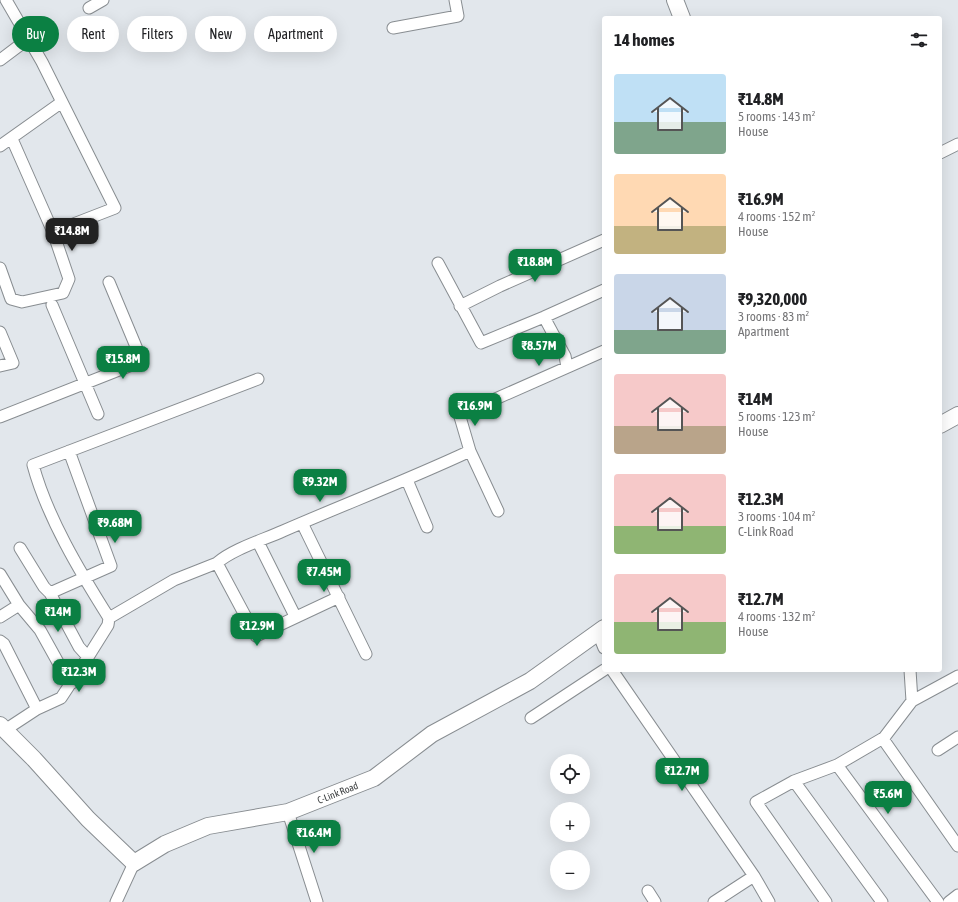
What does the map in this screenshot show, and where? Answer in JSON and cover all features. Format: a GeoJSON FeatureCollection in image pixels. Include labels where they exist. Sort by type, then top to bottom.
{"type":"FeatureCollection","features":[{"type":"Feature","properties":{"kind":"street"},"geometry":{"type":"LineString","coordinates":[[6,0],[15,16]]}},
{"type":"Feature","properties":{"kind":"street"},"geometry":{"type":"LineString","coordinates":[[89,8],[103,0]]}},
{"type":"Feature","properties":{"kind":"street"},"geometry":{"type":"LineString","coordinates":[[394,28],[458,16],[455,0]]}},
{"type":"Feature","properties":{"kind":"street"},"geometry":{"type":"LineString","coordinates":[[675,0],[681,16]]}},
{"type":"Feature","properties":{"kind":"street"},"geometry":{"type":"LineString","coordinates":[[0,60],[12,51]]}},
{"type":"Feature","properties":{"kind":"street"},"geometry":{"type":"LineString","coordinates":[[35,52],[115,208],[53,232]]}},
{"type":"Feature","properties":{"kind":"street"},"geometry":{"type":"LineString","coordinates":[[0,146],[12,139],[62,102]]}},
{"type":"Feature","properties":{"kind":"street"},"geometry":{"type":"LineString","coordinates":[[0,268],[11,299],[22,302],[63,293],[69,279],[53,232],[12,139]]}},
{"type":"Feature","properties":{"kind":"street"},"geometry":{"type":"LineString","coordinates":[[942,152],[958,144]]}},
{"type":"Feature","properties":{"kind":"street"},"geometry":{"type":"LineString","coordinates":[[460,306],[500,286],[602,241]]}},
{"type":"Feature","properties":{"kind":"street"},"geometry":{"type":"LineString","coordinates":[[438,263],[481,343],[602,291]]}},
{"type":"Feature","properties":{"kind":"street"},"geometry":{"type":"LineString","coordinates":[[0,417],[142,360],[109,282]]}},
{"type":"Feature","properties":{"kind":"street"},"geometry":{"type":"LineString","coordinates":[[52,305],[98,414]]}},
{"type":"Feature","properties":{"kind":"street"},"geometry":{"type":"LineString","coordinates":[[544,317],[565,356],[567,367]]}},
{"type":"Feature","properties":{"kind":"street"},"geometry":{"type":"LineString","coordinates":[[0,332],[13,363],[0,366]]}},
{"type":"Feature","properties":{"kind":"street"},"geometry":{"type":"LineString","coordinates":[[484,404],[602,352]]}},
{"type":"Feature","properties":{"kind":"street"},"geometry":{"type":"LineString","coordinates":[[116,902],[134,863],[88,820],[34,760],[2,728],[61,698],[108,625],[109,618],[83,577],[40,488],[33,464],[258,378]]}},
{"type":"Feature","properties":{"kind":"street"},"geometry":{"type":"LineString","coordinates":[[458,410],[470,451],[498,512]]}},
{"type":"Feature","properties":{"kind":"street"},"geometry":{"type":"LineString","coordinates":[[942,424],[958,415]]}},
{"type":"Feature","properties":{"kind":"street"},"geometry":{"type":"LineString","coordinates":[[50,593],[83,577],[111,566],[69,451]]}},
{"type":"Feature","properties":{"kind":"street"},"geometry":{"type":"LineString","coordinates":[[109,618],[174,580],[217,563],[223,558],[258,542],[407,480],[470,451]]}},
{"type":"Feature","properties":{"kind":"street"},"geometry":{"type":"LineString","coordinates":[[407,480],[426,527]]}},
{"type":"Feature","properties":{"kind":"street"},"geometry":{"type":"LineString","coordinates":[[302,523],[366,654]]}},
{"type":"Feature","properties":{"kind":"street"},"geometry":{"type":"LineString","coordinates":[[258,542],[295,616]]}},
{"type":"Feature","properties":{"kind":"street"},"geometry":{"type":"LineString","coordinates":[[20,548],[44,587],[50,593],[79,647],[88,658]]}},
{"type":"Feature","properties":{"kind":"street"},"geometry":{"type":"LineString","coordinates":[[217,563],[256,636],[295,616],[339,597]]}},
{"type":"Feature","properties":{"kind":"street"},"geometry":{"type":"LineString","coordinates":[[0,574],[19,605],[40,630],[65,675],[72,683]]}},
{"type":"Feature","properties":{"kind":"street"},"geometry":{"type":"LineString","coordinates":[[0,617],[19,605]]}},
{"type":"Feature","properties":{"kind":"street","name":"C-Link Road"},"geometry":{"type":"LineString","coordinates":[[134,863],[165,844],[208,826],[288,812],[374,778],[432,734],[530,681],[601,631]]}},
{"type":"Feature","properties":{"kind":"street"},"geometry":{"type":"LineString","coordinates":[[0,641],[4,644],[38,709]]}},
{"type":"Feature","properties":{"kind":"street"},"geometry":{"type":"LineString","coordinates":[[531,718],[602,671]]}},
{"type":"Feature","properties":{"kind":"street"},"geometry":{"type":"LineString","coordinates":[[613,672],[754,876],[769,902]]}},
{"type":"Feature","properties":{"kind":"street"},"geometry":{"type":"LineString","coordinates":[[910,672],[912,701]]}},
{"type":"Feature","properties":{"kind":"street"},"geometry":{"type":"LineString","coordinates":[[826,902],[756,802],[794,781],[837,765],[885,737],[912,701],[958,676]]}},
{"type":"Feature","properties":{"kind":"street"},"geometry":{"type":"LineString","coordinates":[[885,737],[883,739],[958,846]]}},
{"type":"Feature","properties":{"kind":"street"},"geometry":{"type":"LineString","coordinates":[[938,750],[958,737]]}},
{"type":"Feature","properties":{"kind":"street"},"geometry":{"type":"LineString","coordinates":[[837,765],[938,902]]}},
{"type":"Feature","properties":{"kind":"street"},"geometry":{"type":"LineString","coordinates":[[794,781],[882,902]]}},
{"type":"Feature","properties":{"kind":"street"},"geometry":{"type":"LineString","coordinates":[[288,812],[317,902]]}},
{"type":"Feature","properties":{"kind":"street"},"geometry":{"type":"LineString","coordinates":[[714,902],[754,876]]}},
{"type":"Feature","properties":{"kind":"street"},"geometry":{"type":"LineString","coordinates":[[648,891],[655,902]]}},
{"type":"Feature","properties":{"kind":"street"},"geometry":{"type":"LineString","coordinates":[[949,902],[958,895]]}}]}
